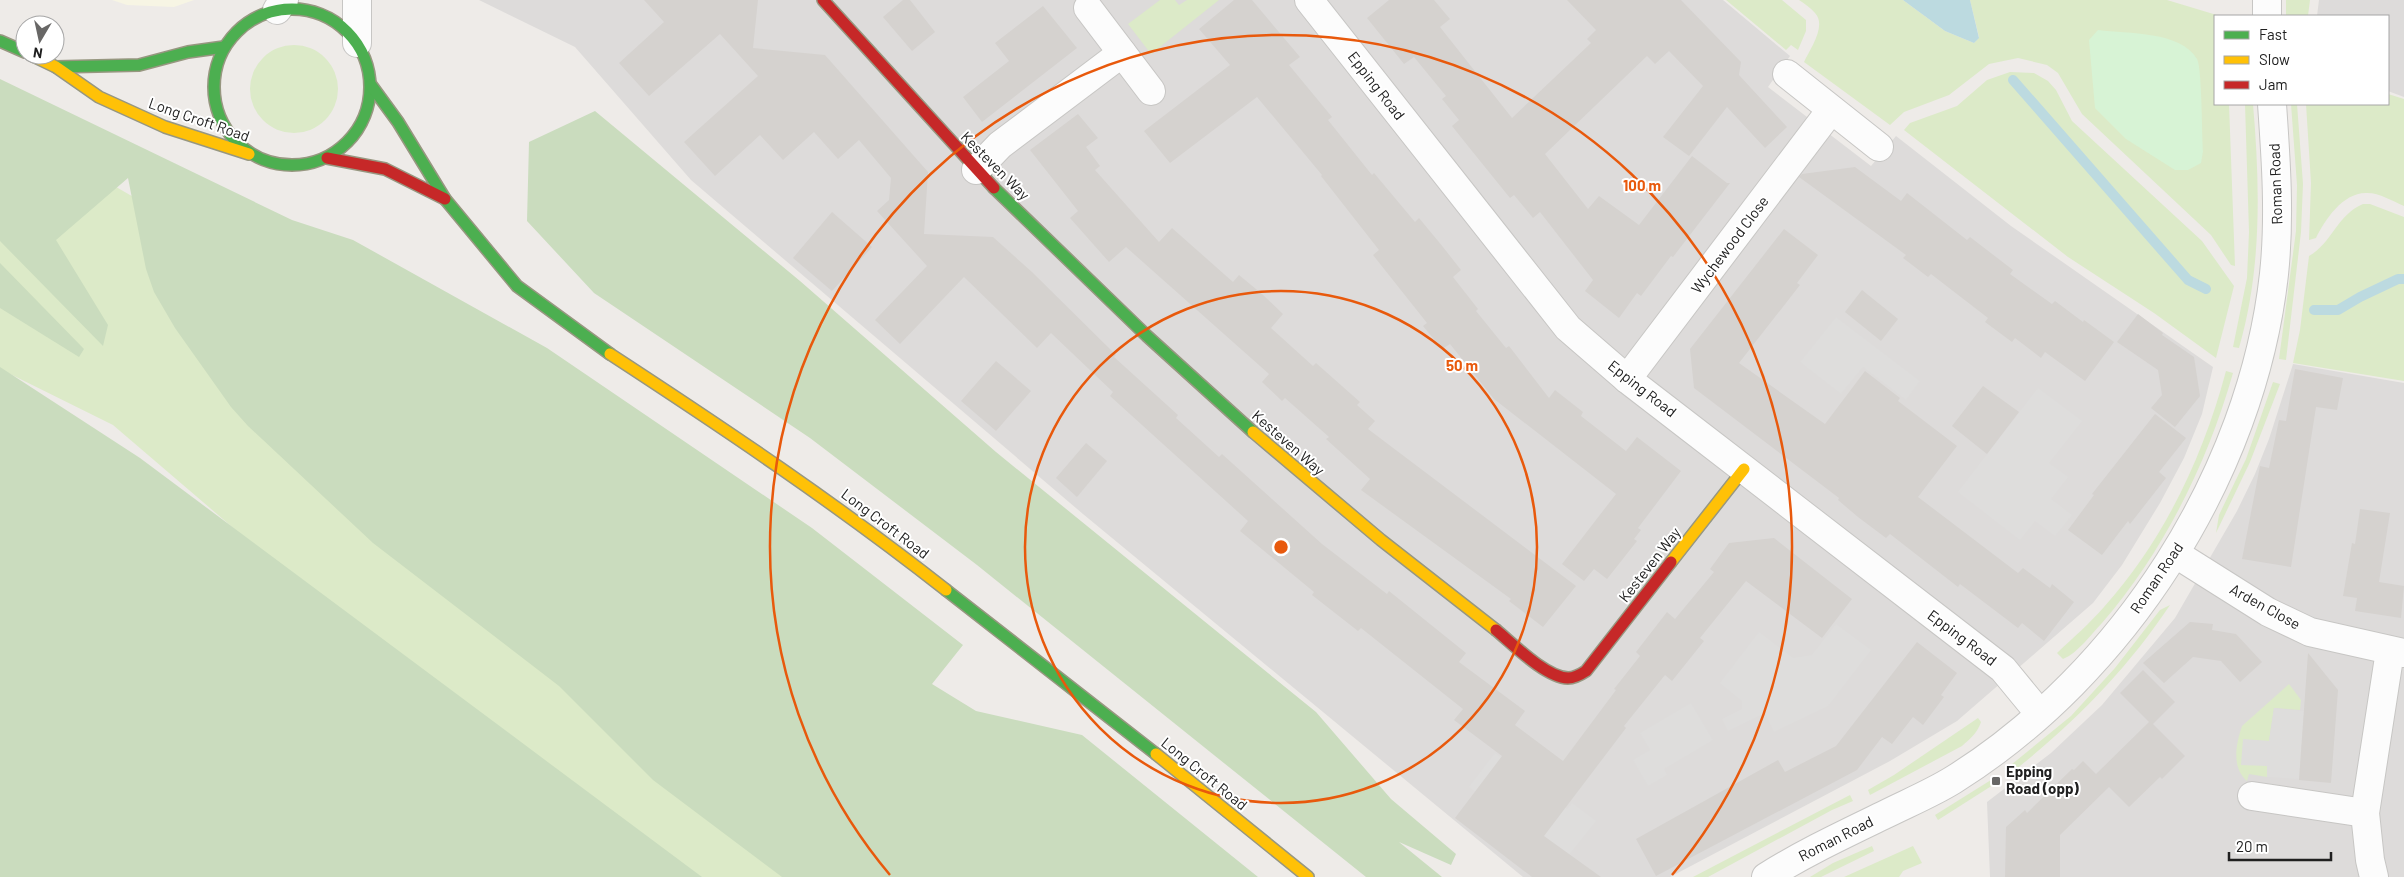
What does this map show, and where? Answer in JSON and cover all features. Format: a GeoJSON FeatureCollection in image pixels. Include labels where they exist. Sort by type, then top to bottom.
{"type":"FeatureCollection","features":[{"type":"Feature","properties":{"kind":"street"},"geometry":{"type":"LineString","coordinates":[[357,0],[357,43]]}},
{"type":"Feature","properties":{"kind":"street","name":"Kesteven Way"},"geometry":{"type":"LineString","coordinates":[[823,0],[976,170],[1147,336],[1291,466],[1381,540],[1549,672],[1562,677],[1575,678],[1586,671],[1744,469]]}},
{"type":"Feature","properties":{"kind":"street","name":"Epping Road"},"geometry":{"type":"LineString","coordinates":[[1309,0],[1568,328],[1628,379],[2003,669],[2040,714]]}},
{"type":"Feature","properties":{"kind":"street"},"geometry":{"type":"LineString","coordinates":[[2267,0],[2267,15]]}},
{"type":"Feature","properties":{"kind":"street"},"geometry":{"type":"LineString","coordinates":[[280,5],[308,10],[333,19],[357,43],[366,59],[371,85],[368,107],[360,128],[345,145],[327,158],[303,165],[278,164],[254,156],[234,140],[220,120],[214,96],[215,70],[224,47],[236,32],[251,20],[280,5]]}},
{"type":"Feature","properties":{"kind":"street"},"geometry":{"type":"LineString","coordinates":[[1088,8],[1151,91]]}},
{"type":"Feature","properties":{"kind":"street"},"geometry":{"type":"LineString","coordinates":[[0,41],[15,48]]}},
{"type":"Feature","properties":{"kind":"street","name":"Long Croft Road"},"geometry":{"type":"LineString","coordinates":[[56,66],[139,65],[188,52],[224,47]]}},
{"type":"Feature","properties":{"kind":"street"},"geometry":{"type":"LineString","coordinates":[[976,170],[1000,145],[1122,53]]}},
{"type":"Feature","properties":{"kind":"street","name":"Long Croft Road"},"geometry":{"type":"LineString","coordinates":[[56,66],[99,97],[165,128],[254,156]]}},
{"type":"Feature","properties":{"kind":"street"},"geometry":{"type":"LineString","coordinates":[[1787,74],[1879,147]]}},
{"type":"Feature","properties":{"kind":"street","name":"Long Croft Road"},"geometry":{"type":"LineString","coordinates":[[371,85],[398,122],[445,199],[517,286],[591,341],[740,438],[865,526],[1152,750],[1308,877]]}},
{"type":"Feature","properties":{"kind":"street","name":"Roman Road"},"geometry":{"type":"LineString","coordinates":[[1766,877],[1797,858],[1953,780],[2040,714],[2078,677],[2147,598],[2176,554],[2213,482],[2232,436],[2254,374],[2265,332],[2277,242],[2272,105]]}},
{"type":"Feature","properties":{"kind":"street","name":"Wychewood Close"},"geometry":{"type":"LineString","coordinates":[[1628,379],[1831,110]]}},
{"type":"Feature","properties":{"kind":"street","name":"Long Croft Road"},"geometry":{"type":"LineString","coordinates":[[327,158],[385,169],[445,199]]}},
{"type":"Feature","properties":{"kind":"street","name":"Arden Close"},"geometry":{"type":"LineString","coordinates":[[2176,554],[2268,612],[2310,632],[2397,652],[2365,813],[2370,860],[2374,877]]}},
{"type":"Feature","properties":{"kind":"street"},"geometry":{"type":"LineString","coordinates":[[2252,796],[2365,813]]}},
{"type":"Feature","properties":{"kind":"shaded area"},"geometry":{"type":"Polygon","coordinates":[[[112,0],[194,0],[174,7],[127,5],[112,0]]]}},
{"type":"Feature","properties":{"kind":"shaded area"},"geometry":{"type":"Polygon","coordinates":[[[479,0],[1723,0],[1790,56],[1768,87],[1871,166],[1896,136],[2011,226],[2213,367],[2202,414],[2184,458],[2160,503],[2122,565],[2093,603],[1957,721],[1890,761],[1670,877],[1523,877],[1083,514],[691,180],[575,47],[479,0]]]}},
{"type":"Feature","properties":{"kind":"shaded area"},"geometry":{"type":"Polygon","coordinates":[[[2319,0],[2404,0],[2404,97],[2389,91],[2389,15],[2317,15],[2319,0]]]}},
{"type":"Feature","properties":{"kind":"shaded area"},"geometry":{"type":"Polygon","coordinates":[[[1836,317],[1920,381],[1906,400],[1863,367],[1841,394],[1800,362],[1836,317]]]}},
{"type":"Feature","properties":{"kind":"shaded area"},"geometry":{"type":"Polygon","coordinates":[[[2293,364],[2404,383],[2404,877],[1990,877],[1987,802],[2051,753],[2102,705],[2175,618],[2237,511],[2255,474],[2269,439],[2293,364]]]}},
{"type":"Feature","properties":{"kind":"shaded area"},"geometry":{"type":"Polygon","coordinates":[[[2038,388],[2082,421],[2049,463],[2068,477],[2051,499],[2072,515],[2055,536],[2035,521],[2020,540],[1958,492],[2038,388]]]}},
{"type":"Feature","properties":{"kind":"shaded area"},"geometry":{"type":"Polygon","coordinates":[[[1836,624],[1871,650],[1828,706],[1774,732],[1765,713],[1728,731],[1722,719],[1742,709],[1742,701],[1720,683],[1759,632],[1793,658],[1812,655],[1836,624]]]}},
{"type":"Feature","properties":{"kind":"shaded area"},"geometry":{"type":"Polygon","coordinates":[[[1691,703],[1713,740],[1664,769],[1667,775],[1648,786],[1633,760],[1650,750],[1640,733],[1691,703]]]}},
{"type":"Feature","properties":{"kind":"shaded area"},"geometry":{"type":"Polygon","coordinates":[[[2274,708],[2304,711],[2299,779],[2267,777],[2267,766],[2241,765],[2243,739],[2269,741],[2274,708]]]}},
{"type":"Feature","properties":{"kind":"shaded area"},"geometry":{"type":"Polygon","coordinates":[[[1495,753],[1567,809],[1572,803],[1596,821],[1564,861],[1469,787],[1495,753]]]}},
{"type":"Feature","properties":{"kind":"green space"},"geometry":{"type":"Polygon","coordinates":[[[1160,0],[1175,0],[1179,5],[1187,0],[1219,0],[1151,54],[1128,24],[1160,0]]]}},
{"type":"Feature","properties":{"kind":"green space"},"geometry":{"type":"Polygon","coordinates":[[[1726,0],[1782,0],[1806,20],[1806,31],[1798,50],[1791,45],[1786,50],[1726,0]]]}},
{"type":"Feature","properties":{"kind":"green space"},"geometry":{"type":"Polygon","coordinates":[[[1799,0],[1903,0],[1945,31],[1974,43],[1979,37],[1970,0],[2167,0],[2217,15],[2214,15],[2214,105],[2229,105],[2235,266],[2231,265],[2211,235],[2082,114],[2058,73],[2047,65],[2018,58],[1989,64],[1949,95],[1904,112],[1890,125],[1804,62],[1816,38],[1819,24],[1818,18],[1810,8],[1799,0]]]}},
{"type":"Feature","properties":{"kind":"green space"},"geometry":{"type":"Polygon","coordinates":[[[2286,0],[2310,0],[2308,15],[2286,15],[2286,0]]]}},
{"type":"Feature","properties":{"kind":"green space"},"geometry":{"type":"Polygon","coordinates":[[[2098,30],[2167,39],[2179,43],[2197,59],[2202,103],[2203,151],[2201,163],[2188,170],[2175,170],[2126,139],[2095,108],[2089,40],[2098,30]]]}},
{"type":"Feature","properties":{"kind":"green space"},"geometry":{"type":"Polygon","coordinates":[[[285,45],[303,45],[319,52],[331,64],[338,80],[338,98],[331,114],[319,126],[303,133],[285,133],[269,126],[257,114],[250,98],[250,80],[257,64],[269,52],[285,45]]]}},
{"type":"Feature","properties":{"kind":"green space"},"geometry":{"type":"Polygon","coordinates":[[[2010,72],[2034,73],[2048,81],[2056,90],[2072,121],[2202,241],[2234,286],[2216,358],[2154,313],[2068,257],[1904,130],[1910,123],[1957,106],[1987,80],[2010,72]]]}},
{"type":"Feature","properties":{"kind":"green space"},"geometry":{"type":"Polygon","coordinates":[[[0,79],[292,220],[353,240],[547,348],[812,528],[963,645],[932,684],[976,711],[1082,735],[1258,877],[782,877],[653,780],[559,686],[373,543],[248,426],[231,407],[175,328],[154,292],[146,269],[128,178],[56,240],[108,325],[103,346],[0,241],[0,79]]]}},
{"type":"Feature","properties":{"kind":"green space"},"geometry":{"type":"Polygon","coordinates":[[[2389,94],[2404,99],[2404,206],[2377,194],[2358,194],[2350,197],[2336,208],[2324,223],[2316,238],[2309,240],[2311,183],[2306,105],[2389,105],[2389,94]]]}},
{"type":"Feature","properties":{"kind":"green space"},"geometry":{"type":"Polygon","coordinates":[[[2245,105],[2253,105],[2258,196],[2257,227],[2252,288],[2239,348],[2233,347],[2247,278],[2249,232],[2245,105]]]}},
{"type":"Feature","properties":{"kind":"green space"},"geometry":{"type":"Polygon","coordinates":[[[2291,105],[2297,105],[2303,184],[2301,232],[2286,360],[2279,359],[2296,231],[2297,185],[2291,105]]]}},
{"type":"Feature","properties":{"kind":"green space"},"geometry":{"type":"Polygon","coordinates":[[[595,111],[800,281],[996,452],[1316,712],[1391,799],[1456,854],[1451,865],[1399,842],[1442,877],[1366,877],[977,565],[810,438],[594,293],[527,221],[529,142],[595,111]]]}},
{"type":"Feature","properties":{"kind":"green space"},"geometry":{"type":"Polygon","coordinates":[[[0,120],[208,240],[1165,877],[641,877],[113,425],[0,369],[0,120]]]}},
{"type":"Feature","properties":{"kind":"green space"},"geometry":{"type":"Polygon","coordinates":[[[2363,204],[2370,204],[2404,217],[2404,381],[2293,363],[2300,330],[2309,256],[2323,244],[2347,215],[2363,204]]]}},
{"type":"Feature","properties":{"kind":"green space"},"geometry":{"type":"Polygon","coordinates":[[[0,263],[84,349],[79,357],[0,308],[0,263]]]}},
{"type":"Feature","properties":{"kind":"green space"},"geometry":{"type":"Polygon","coordinates":[[[0,367],[140,458],[702,877],[0,877],[0,367]]]}},
{"type":"Feature","properties":{"kind":"green space"},"geometry":{"type":"Polygon","coordinates":[[[2226,371],[2233,373],[2210,440],[2181,505],[2164,536],[2145,566],[2102,623],[2079,648],[2063,659],[2057,653],[2099,613],[2126,581],[2163,526],[2179,496],[2206,435],[2226,371]]]}},
{"type":"Feature","properties":{"kind":"green space"},"geometry":{"type":"Polygon","coordinates":[[[2273,382],[2280,384],[2250,462],[2216,533],[2219,515],[2246,459],[2273,382]]]}},
{"type":"Feature","properties":{"kind":"green space"},"geometry":{"type":"Polygon","coordinates":[[[2170,605],[2135,652],[2097,696],[2055,736],[2010,774],[2006,769],[2071,716],[2115,668],[2160,610],[2170,605]]]}},
{"type":"Feature","properties":{"kind":"green space"},"geometry":{"type":"Polygon","coordinates":[[[2289,684],[2301,700],[2300,710],[2274,708],[2269,741],[2243,740],[2268,766],[2267,777],[2249,774],[2247,781],[2239,769],[2236,755],[2242,726],[2289,684]]]}},
{"type":"Feature","properties":{"kind":"green space"},"geometry":{"type":"Polygon","coordinates":[[[1978,718],[1981,722],[1978,729],[1962,746],[1870,795],[1868,790],[1894,775],[1978,718]]]}},
{"type":"Feature","properties":{"kind":"green space"},"geometry":{"type":"Polygon","coordinates":[[[1991,780],[1993,785],[1938,820],[1935,815],[1991,780]]]}},
{"type":"Feature","properties":{"kind":"green space"},"geometry":{"type":"Polygon","coordinates":[[[1850,795],[1853,801],[1832,810],[1708,877],[1693,877],[1850,795]]]}},
{"type":"Feature","properties":{"kind":"green space"},"geometry":{"type":"Polygon","coordinates":[[[1872,846],[1874,851],[1821,877],[1810,877],[1833,863],[1872,846]]]}},
{"type":"Feature","properties":{"kind":"green space"},"geometry":{"type":"Polygon","coordinates":[[[1913,846],[1922,863],[1903,871],[1899,877],[1844,877],[1913,846]]]}},
{"type":"Feature","properties":{"kind":"water"},"geometry":{"type":"Polygon","coordinates":[[[1903,0],[1970,0],[1979,38],[1974,43],[1945,31],[1903,0]]]}},
{"type":"Feature","properties":{"kind":"building"},"geometry":{"type":"Polygon","coordinates":[[[644,0],[758,0],[753,48],[825,55],[928,172],[924,234],[993,237],[1032,272],[1116,355],[1114,357],[1178,415],[1176,418],[1219,457],[1222,454],[1322,544],[1387,594],[1389,591],[1466,653],[1459,662],[1525,711],[1515,725],[1563,761],[1640,656],[1636,652],[1667,612],[1675,619],[1714,572],[1710,569],[1729,543],[1774,538],[1852,599],[1822,638],[1746,581],[1700,638],[1704,641],[1672,681],[1665,675],[1624,726],[1626,728],[1544,836],[1601,877],[1532,877],[1455,818],[1502,756],[1454,720],[1463,709],[1361,628],[1358,631],[1312,595],[1314,592],[1240,531],[1248,521],[1110,396],[1113,392],[1051,333],[1037,348],[964,277],[900,344],[875,320],[927,266],[877,211],[889,200],[891,178],[859,140],[838,159],[814,132],[783,160],[760,135],[715,176],[684,142],[758,76],[720,34],[649,96],[619,63],[664,22],[644,0]]]}},
{"type":"Feature","properties":{"kind":"building"},"geometry":{"type":"Polygon","coordinates":[[[903,0],[910,0],[935,32],[912,51],[883,17],[903,0]]]}},
{"type":"Feature","properties":{"kind":"building"},"geometry":{"type":"Polygon","coordinates":[[[1234,0],[1252,0],[1300,57],[1289,65],[1332,117],[1328,120],[1372,175],[1374,173],[1415,222],[1419,218],[1443,247],[1461,270],[1453,277],[1478,309],[1476,311],[1506,348],[1509,346],[1549,398],[1555,390],[1583,412],[1581,416],[1626,451],[1637,437],[1681,471],[1638,528],[1641,530],[1634,539],[1637,541],[1607,579],[1594,569],[1584,581],[1562,564],[1616,494],[1494,399],[1450,344],[1442,349],[1423,326],[1427,323],[1373,255],[1379,250],[1322,175],[1257,97],[1170,163],[1144,131],[1230,65],[1199,29],[1234,0]]]}},
{"type":"Feature","properties":{"kind":"building"},"geometry":{"type":"Polygon","coordinates":[[[1389,0],[1434,0],[1450,19],[1440,27],[1512,118],[1591,43],[1587,39],[1596,30],[1567,0],[1681,0],[1741,62],[1739,75],[1787,127],[1765,148],[1727,107],[1689,156],[1663,137],[1703,86],[1669,51],[1655,64],[1647,56],[1545,154],[1588,209],[1599,196],[1639,225],[1692,156],[1727,183],[1730,183],[1641,296],[1637,293],[1619,318],[1585,291],[1593,280],[1540,212],[1533,218],[1514,195],[1510,198],[1452,126],[1459,120],[1442,99],[1446,96],[1414,57],[1404,64],[1367,18],[1389,0]]]}},
{"type":"Feature","properties":{"kind":"building"},"geometry":{"type":"Polygon","coordinates":[[[1043,6],[1077,48],[982,122],[963,97],[1009,61],[995,43],[1043,6]]]}},
{"type":"Feature","properties":{"kind":"building"},"geometry":{"type":"Polygon","coordinates":[[[1078,114],[1098,138],[1086,147],[1100,166],[1095,170],[1159,242],[1172,228],[1233,282],[1239,275],[1283,314],[1271,328],[1313,366],[1316,363],[1360,402],[1357,405],[1375,421],[1368,429],[1576,586],[1543,627],[1509,601],[1511,599],[1361,490],[1370,479],[1326,439],[1329,437],[1285,398],[1282,401],[1262,382],[1269,374],[1126,247],[1109,262],[1070,218],[1078,211],[1030,150],[1078,114]]]}},
{"type":"Feature","properties":{"kind":"building"},"geometry":{"type":"Polygon","coordinates":[[[1855,167],[1901,201],[1907,193],[1967,240],[1970,237],[2013,270],[2010,274],[2052,304],[2055,301],[2114,342],[2085,381],[2045,352],[2041,358],[2015,338],[2012,342],[1985,322],[1988,318],[1931,274],[1928,277],[1903,258],[1906,255],[1799,177],[1802,174],[1855,167]]]}},
{"type":"Feature","properties":{"kind":"building"},"geometry":{"type":"Polygon","coordinates":[[[832,212],[872,247],[832,291],[793,258],[832,212]]]}},
{"type":"Feature","properties":{"kind":"building"},"geometry":{"type":"Polygon","coordinates":[[[1784,229],[1818,255],[1797,283],[1800,285],[1739,363],[1825,424],[1865,371],[1900,398],[1898,401],[1957,446],[1918,497],[2018,573],[2023,568],[2050,588],[2052,584],[2074,602],[2044,641],[2022,623],[2018,628],[1960,584],[1958,587],[1890,534],[1886,538],[1838,500],[1839,498],[1694,388],[1690,349],[1784,229]]]}},
{"type":"Feature","properties":{"kind":"building"},"geometry":{"type":"Polygon","coordinates":[[[1862,290],[1898,319],[1881,341],[1845,312],[1862,290]]]}},
{"type":"Feature","properties":{"kind":"building"},"geometry":{"type":"Polygon","coordinates":[[[2138,314],[2163,333],[2162,335],[2194,357],[2200,396],[2175,427],[2151,408],[2162,395],[2158,370],[2117,342],[2138,314]]]}},
{"type":"Feature","properties":{"kind":"building"},"geometry":{"type":"Polygon","coordinates":[[[996,361],[1031,391],[996,431],[961,401],[996,361]]]}},
{"type":"Feature","properties":{"kind":"building"},"geometry":{"type":"Polygon","coordinates":[[[2295,369],[2343,378],[2337,410],[2316,407],[2291,567],[2242,559],[2260,466],[2269,468],[2279,420],[2286,421],[2295,369]]]}},
{"type":"Feature","properties":{"kind":"building"},"geometry":{"type":"Polygon","coordinates":[[[1983,386],[2019,412],[1987,454],[1952,426],[1983,386]]]}},
{"type":"Feature","properties":{"kind":"building"},"geometry":{"type":"Polygon","coordinates":[[[2155,414],[2186,438],[2159,472],[2166,478],[2130,524],[2128,521],[2102,555],[2068,530],[2094,495],[2092,494],[2155,414]]]}},
{"type":"Feature","properties":{"kind":"building"},"geometry":{"type":"Polygon","coordinates":[[[1086,443],[1107,461],[1077,497],[1056,478],[1086,443]]]}},
{"type":"Feature","properties":{"kind":"building"},"geometry":{"type":"Polygon","coordinates":[[[2360,509],[2390,513],[2379,582],[2404,586],[2401,618],[2355,611],[2357,598],[2343,596],[2352,543],[2355,544],[2360,509]]]}},
{"type":"Feature","properties":{"kind":"building"},"geometry":{"type":"Polygon","coordinates":[[[2190,622],[2213,624],[2212,630],[2236,634],[2262,662],[2240,682],[2221,661],[2193,657],[2164,683],[2143,663],[2190,622]]]}},
{"type":"Feature","properties":{"kind":"building"},"geometry":{"type":"Polygon","coordinates":[[[1917,642],[1957,673],[1941,695],[1944,697],[1923,725],[1913,717],[1892,744],[1882,737],[1857,770],[1656,876],[1636,839],[1778,760],[1785,772],[1836,746],[1917,642]]]}},
{"type":"Feature","properties":{"kind":"building"},"geometry":{"type":"Polygon","coordinates":[[[2308,653],[2338,690],[2331,783],[2299,780],[2308,653]]]}},
{"type":"Feature","properties":{"kind":"building"},"geometry":{"type":"Polygon","coordinates":[[[2143,670],[2175,702],[2153,724],[2185,756],[2162,779],[2160,777],[2129,807],[2109,787],[2060,835],[2060,877],[2005,877],[2006,827],[2025,810],[2027,813],[2072,769],[2074,770],[2083,761],[2096,774],[2149,722],[2120,693],[2143,670]]]}},
{"type":"Feature","properties":{"kind":"waterway"},"geometry":{"type":"LineString","coordinates":[[2013,80],[2188,280],[2206,289]]}},
{"type":"Feature","properties":{"kind":"waterway"},"geometry":{"type":"LineString","coordinates":[[2314,310],[2338,310],[2398,279],[2404,279]]}},
{"type":"Feature","properties":{"kind":"traffic: fast"},"geometry":{"type":"LineString","coordinates":[[284,9],[300,9],[315,12],[329,18],[352,37],[361,50],[367,64],[370,87],[369,102],[361,124],[342,147],[329,156],[315,162],[300,165],[284,165],[269,162],[255,156],[232,137],[223,124],[217,110],[214,95],[214,79],[217,64],[223,50],[242,27],[255,18],[269,12],[284,9]]}},
{"type":"Feature","properties":{"kind":"traffic: fast"},"geometry":{"type":"LineString","coordinates":[[0,41],[15,48]]}},
{"type":"Feature","properties":{"kind":"traffic: fast"},"geometry":{"type":"LineString","coordinates":[[56,67],[139,65],[188,52],[224,47]]}},
{"type":"Feature","properties":{"kind":"traffic: fast"},"geometry":{"type":"LineString","coordinates":[[371,85],[398,122],[445,199],[517,286],[610,354]]}},
{"type":"Feature","properties":{"kind":"traffic: fast"},"geometry":{"type":"LineString","coordinates":[[994,188],[1147,336],[1253,432]]}},
{"type":"Feature","properties":{"kind":"traffic: fast"},"geometry":{"type":"LineString","coordinates":[[946,590],[1156,754]]}},
{"type":"Feature","properties":{"kind":"traffic: slow"},"geometry":{"type":"LineString","coordinates":[[52,65],[99,97],[165,127],[249,154]]}},
{"type":"Feature","properties":{"kind":"traffic: slow"},"geometry":{"type":"LineString","coordinates":[[610,354],[781,468],[946,590]]}},
{"type":"Feature","properties":{"kind":"traffic: slow"},"geometry":{"type":"LineString","coordinates":[[1253,432],[1381,540],[1496,630]]}},
{"type":"Feature","properties":{"kind":"traffic: slow"},"geometry":{"type":"LineString","coordinates":[[1671,562],[1744,469]]}},
{"type":"Feature","properties":{"kind":"traffic: slow"},"geometry":{"type":"LineString","coordinates":[[1156,754],[1308,877]]}},
{"type":"Feature","properties":{"kind":"traffic: jam"},"geometry":{"type":"LineString","coordinates":[[823,0],[994,188]]}},
{"type":"Feature","properties":{"kind":"traffic: jam"},"geometry":{"type":"LineString","coordinates":[[327,158],[385,169],[445,199]]}},
{"type":"Feature","properties":{"kind":"traffic: jam"},"geometry":{"type":"LineString","coordinates":[[1496,630],[1530,659],[1549,672],[1568,678],[1577,676],[1586,671],[1671,562]]}},
{"type":"Feature","properties":{"kind":"place","name":"Epping Road (opp)"},"geometry":{"type":"Point","coordinates":[1996,781]}}]}
